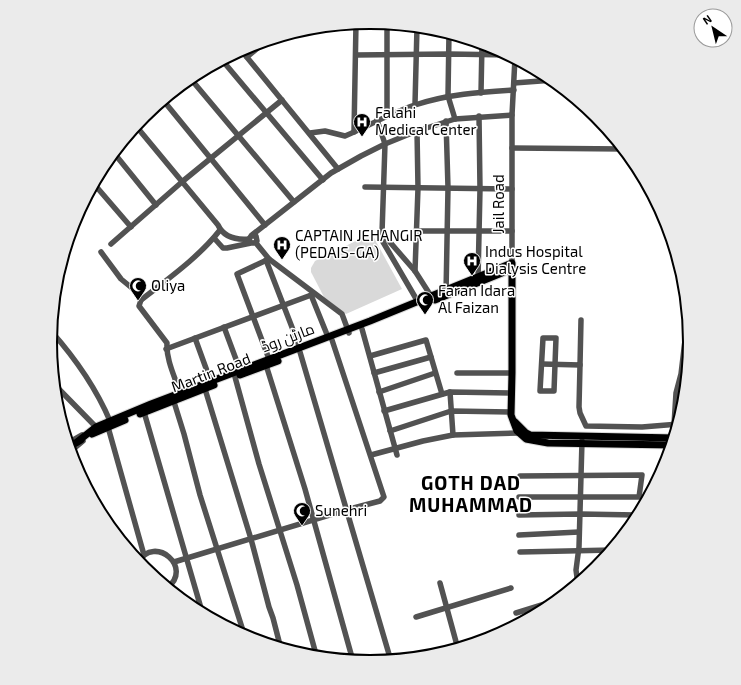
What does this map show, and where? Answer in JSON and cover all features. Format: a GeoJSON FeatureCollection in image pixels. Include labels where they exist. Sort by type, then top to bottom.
{"type":"FeatureCollection","features":[{"type":"Feature","properties":{"kind":"main road","name":"Martin Road"},"geometry":{"type":"LineString","coordinates":[[77,442],[109,424],[174,402],[268,362],[348,331],[362,328],[512,266]]}},
{"type":"Feature","properties":{"kind":"main road","name":"Jail Road"},"geometry":{"type":"LineString","coordinates":[[512,266],[511,412],[513,421],[519,433]]}},
{"type":"Feature","properties":{"kind":"main road"},"geometry":{"type":"LineString","coordinates":[[348,331],[431,296],[446,293]]}},
{"type":"Feature","properties":{"kind":"main road","name":"مارٹن روڈ"},"geometry":{"type":"LineString","coordinates":[[77,442],[96,427],[109,424],[180,393],[240,370],[268,362]]}},
{"type":"Feature","properties":{"kind":"main road"},"geometry":{"type":"LineString","coordinates":[[513,421],[526,433],[530,434],[582,440],[666,445]]}},
{"type":"Feature","properties":{"kind":"main road"},"geometry":{"type":"LineString","coordinates":[[519,433],[526,439],[548,443],[582,440],[669,438]]}},
{"type":"Feature","properties":{"kind":"street"},"geometry":{"type":"LineString","coordinates":[[354,132],[356,30]]}},
{"type":"Feature","properties":{"kind":"street"},"geometry":{"type":"LineString","coordinates":[[387,30],[387,115]]}},
{"type":"Feature","properties":{"kind":"street"},"geometry":{"type":"LineString","coordinates":[[415,104],[417,33]]}},
{"type":"Feature","properties":{"kind":"street"},"geometry":{"type":"LineString","coordinates":[[449,39],[448,96],[455,119]]}},
{"type":"Feature","properties":{"kind":"street"},"geometry":{"type":"LineString","coordinates":[[481,93],[482,50]]}},
{"type":"Feature","properties":{"kind":"street"},"geometry":{"type":"LineString","coordinates":[[252,53],[247,57],[338,169]]}},
{"type":"Feature","properties":{"kind":"street"},"geometry":{"type":"LineString","coordinates":[[356,55],[449,54],[496,55]]}},
{"type":"Feature","properties":{"kind":"street"},"geometry":{"type":"LineString","coordinates":[[226,64],[323,180]]}},
{"type":"Feature","properties":{"kind":"street","name":"Jail Road"},"geometry":{"type":"LineString","coordinates":[[512,266],[512,115],[515,64]]}},
{"type":"Feature","properties":{"kind":"street"},"geometry":{"type":"LineString","coordinates":[[514,83],[542,80]]}},
{"type":"Feature","properties":{"kind":"street"},"geometry":{"type":"LineString","coordinates":[[194,83],[294,202]]}},
{"type":"Feature","properties":{"kind":"street"},"geometry":{"type":"LineString","coordinates":[[310,133],[325,131],[345,136],[387,115],[415,104],[448,96],[514,90]]}},
{"type":"Feature","properties":{"kind":"street"},"geometry":{"type":"LineString","coordinates":[[111,244],[183,181],[282,100]]}},
{"type":"Feature","properties":{"kind":"street"},"geometry":{"type":"LineString","coordinates":[[167,105],[265,225]]}},
{"type":"Feature","properties":{"kind":"street"},"geometry":{"type":"LineString","coordinates":[[214,238],[225,248],[253,239],[262,226],[338,169],[385,144],[446,121],[479,116],[512,115]]}},
{"type":"Feature","properties":{"kind":"street"},"geometry":{"type":"LineString","coordinates":[[478,280],[480,188],[479,116]]}},
{"type":"Feature","properties":{"kind":"street"},"geometry":{"type":"LineString","coordinates":[[377,120],[385,144],[382,233],[415,271],[431,296]]}},
{"type":"Feature","properties":{"kind":"street"},"geometry":{"type":"LineString","coordinates":[[446,121],[448,188],[446,293]]}},
{"type":"Feature","properties":{"kind":"street"},"geometry":{"type":"LineString","coordinates":[[140,131],[183,181],[218,225],[220,230],[237,240],[253,239]]}},
{"type":"Feature","properties":{"kind":"street"},"geometry":{"type":"LineString","coordinates":[[415,271],[418,188],[417,131]]}},
{"type":"Feature","properties":{"kind":"street"},"geometry":{"type":"LineString","coordinates":[[512,148],[617,149]]}},
{"type":"Feature","properties":{"kind":"street"},"geometry":{"type":"LineString","coordinates":[[118,158],[156,204]]}},
{"type":"Feature","properties":{"kind":"street"},"geometry":{"type":"LineString","coordinates":[[365,187],[512,189]]}},
{"type":"Feature","properties":{"kind":"street"},"geometry":{"type":"LineString","coordinates":[[98,188],[131,227]]}},
{"type":"Feature","properties":{"kind":"street"},"geometry":{"type":"LineString","coordinates":[[180,393],[166,349],[166,343],[139,306],[141,300],[188,262],[214,238],[220,230]]}},
{"type":"Feature","properties":{"kind":"street"},"geometry":{"type":"LineString","coordinates":[[417,230],[512,231]]}},
{"type":"Feature","properties":{"kind":"street"},"geometry":{"type":"LineString","coordinates":[[253,239],[267,260],[300,350],[389,655]]}},
{"type":"Feature","properties":{"kind":"street"},"geometry":{"type":"LineString","coordinates":[[383,242],[418,302]]}},
{"type":"Feature","properties":{"kind":"street"},"geometry":{"type":"LineString","coordinates":[[101,252],[121,279],[138,293],[141,300]]}},
{"type":"Feature","properties":{"kind":"street"},"geometry":{"type":"LineString","coordinates":[[267,260],[312,294],[342,314],[348,331]]}},
{"type":"Feature","properties":{"kind":"street"},"geometry":{"type":"LineString","coordinates":[[267,260],[236,274],[253,316],[268,362],[351,655]]}},
{"type":"Feature","properties":{"kind":"street"},"geometry":{"type":"LineString","coordinates":[[166,349],[312,294]]}},
{"type":"Feature","properties":{"kind":"street"},"geometry":{"type":"LineString","coordinates":[[174,562],[380,501],[384,497],[330,338],[312,294]]}},
{"type":"Feature","properties":{"kind":"street"},"geometry":{"type":"LineString","coordinates":[[581,320],[579,407],[586,426],[642,427],[673,424]]}},
{"type":"Feature","properties":{"kind":"street"},"geometry":{"type":"LineString","coordinates":[[224,327],[240,370]]}},
{"type":"Feature","properties":{"kind":"street"},"geometry":{"type":"LineString","coordinates":[[362,328],[397,455]]}},
{"type":"Feature","properties":{"kind":"street"},"geometry":{"type":"LineString","coordinates":[[57,338],[98,395],[109,424],[144,556],[150,552],[157,552],[164,553],[170,557],[174,562],[176,569],[176,576],[171,584]]}},
{"type":"Feature","properties":{"kind":"street"},"geometry":{"type":"LineString","coordinates":[[195,338],[211,382]]}},
{"type":"Feature","properties":{"kind":"street"},"geometry":{"type":"LineString","coordinates":[[543,338],[556,338],[556,364],[554,391],[540,391],[543,338]]}},
{"type":"Feature","properties":{"kind":"street"},"geometry":{"type":"LineString","coordinates":[[370,356],[426,340],[442,394]]}},
{"type":"Feature","properties":{"kind":"street"},"geometry":{"type":"LineString","coordinates":[[677,410],[676,393],[681,374],[683,353]]}},
{"type":"Feature","properties":{"kind":"street"},"geometry":{"type":"LineString","coordinates":[[374,374],[431,357]]}},
{"type":"Feature","properties":{"kind":"street"},"geometry":{"type":"LineString","coordinates":[[542,364],[580,364]]}},
{"type":"Feature","properties":{"kind":"street"},"geometry":{"type":"LineString","coordinates":[[379,392],[436,373]]}},
{"type":"Feature","properties":{"kind":"street"},"geometry":{"type":"LineString","coordinates":[[457,373],[512,373]]}},
{"type":"Feature","properties":{"kind":"street"},"geometry":{"type":"LineString","coordinates":[[235,377],[259,464],[315,651]]}},
{"type":"Feature","properties":{"kind":"street"},"geometry":{"type":"LineString","coordinates":[[205,389],[251,539],[279,642]]}},
{"type":"Feature","properties":{"kind":"street"},"geometry":{"type":"LineString","coordinates":[[61,391],[96,427],[73,440]]}},
{"type":"Feature","properties":{"kind":"street"},"geometry":{"type":"LineString","coordinates":[[384,411],[450,392],[512,393]]}},
{"type":"Feature","properties":{"kind":"street"},"geometry":{"type":"LineString","coordinates":[[450,392],[453,435]]}},
{"type":"Feature","properties":{"kind":"street"},"geometry":{"type":"LineString","coordinates":[[174,402],[200,495],[242,628]]}},
{"type":"Feature","properties":{"kind":"street"},"geometry":{"type":"LineString","coordinates":[[144,412],[200,606]]}},
{"type":"Feature","properties":{"kind":"street"},"geometry":{"type":"LineString","coordinates":[[390,431],[451,412],[511,412]]}},
{"type":"Feature","properties":{"kind":"street"},"geometry":{"type":"LineString","coordinates":[[371,455],[453,435],[519,433]]}},
{"type":"Feature","properties":{"kind":"street"},"geometry":{"type":"LineString","coordinates":[[76,447],[88,437]]}},
{"type":"Feature","properties":{"kind":"street"},"geometry":{"type":"LineString","coordinates":[[577,578],[576,570],[581,496],[582,440]]}},
{"type":"Feature","properties":{"kind":"street"},"geometry":{"type":"LineString","coordinates":[[519,497],[639,497],[642,475],[520,476]]}},
{"type":"Feature","properties":{"kind":"street"},"geometry":{"type":"LineString","coordinates":[[519,515],[632,515]]}},
{"type":"Feature","properties":{"kind":"street"},"geometry":{"type":"LineString","coordinates":[[519,535],[579,532]]}},
{"type":"Feature","properties":{"kind":"street"},"geometry":{"type":"LineString","coordinates":[[520,552],[605,550]]}},
{"type":"Feature","properties":{"kind":"street"},"geometry":{"type":"LineString","coordinates":[[440,583],[457,644]]}},
{"type":"Feature","properties":{"kind":"street"},"geometry":{"type":"LineString","coordinates":[[416,617],[512,588]]}},
{"type":"Feature","properties":{"kind":"street"},"geometry":{"type":"LineString","coordinates":[[516,613],[542,605]]}},
{"type":"Feature","properties":{"kind":"shaded area"},"geometry":{"type":"Polygon","coordinates":[[[370,234],[373,236],[402,289],[346,314],[324,297],[311,272],[311,268],[315,261],[370,234]]]}},
{"type":"Feature","properties":{"kind":"place","name":"Falahi Medical Center"},"geometry":{"type":"Point","coordinates":[362,137]}},
{"type":"Feature","properties":{"kind":"place","name":"CAPTAIN JEHANGIR (PEDAIS-GA)"},"geometry":{"type":"Point","coordinates":[282,260]}},
{"type":"Feature","properties":{"kind":"place","name":"Indus Hospital Dialysis Centre"},"geometry":{"type":"Point","coordinates":[472,276]}},
{"type":"Feature","properties":{"kind":"place","name":"Oliya"},"geometry":{"type":"Point","coordinates":[138,301]}},
{"type":"Feature","properties":{"kind":"place","name":"Faran Idara Al Faizan"},"geometry":{"type":"Point","coordinates":[425,315]}},
{"type":"Feature","properties":{"kind":"place","name":"Sunehri"},"geometry":{"type":"Point","coordinates":[302,526]}},
{"type":"Feature","properties":{"kind":"district","name":"GOTH DAD MUHAMMAD"},"geometry":{"type":"Point","coordinates":[471,494]}}]}
